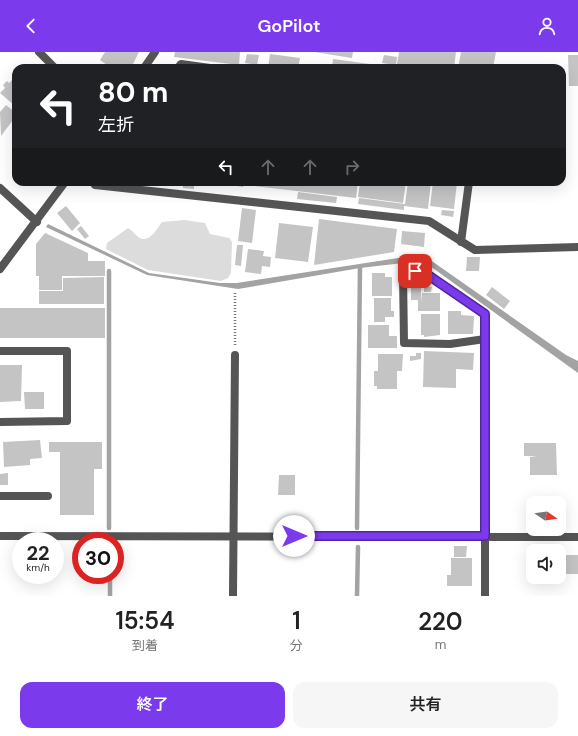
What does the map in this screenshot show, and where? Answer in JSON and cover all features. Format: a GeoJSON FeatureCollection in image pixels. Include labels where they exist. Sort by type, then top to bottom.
{"type":"FeatureCollection","features":[{"type":"Feature","properties":{"kind":"street"},"geometry":{"type":"LineString","coordinates":[[39,52],[52,64]]}},
{"type":"Feature","properties":{"kind":"street"},"geometry":{"type":"LineString","coordinates":[[147,64],[155,52]]}},
{"type":"Feature","properties":{"kind":"street"},"geometry":{"type":"LineString","coordinates":[[0,269],[62,186]]}},
{"type":"Feature","properties":{"kind":"street"},"geometry":{"type":"LineString","coordinates":[[104,186],[429,221],[475,250],[578,247]]}},
{"type":"Feature","properties":{"kind":"street"},"geometry":{"type":"LineString","coordinates":[[154,191],[155,186]]}},
{"type":"Feature","properties":{"kind":"street"},"geometry":{"type":"LineString","coordinates":[[461,242],[468,186]]}},
{"type":"Feature","properties":{"kind":"street"},"geometry":{"type":"LineString","coordinates":[[0,188],[36,222]]}},
{"type":"Feature","properties":{"kind":"street"},"geometry":{"type":"LineString","coordinates":[[485,340],[450,344],[404,343],[403,273],[415,271],[428,275],[485,314],[485,340],[485,596]]}},
{"type":"Feature","properties":{"kind":"street"},"geometry":{"type":"LineString","coordinates":[[0,351],[67,351],[67,421],[0,422]]}},
{"type":"Feature","properties":{"kind":"street"},"geometry":{"type":"LineString","coordinates":[[233,596],[235,355]]}},
{"type":"Feature","properties":{"kind":"street"},"geometry":{"type":"LineString","coordinates":[[0,496],[48,496]]}},
{"type":"Feature","properties":{"kind":"street"},"geometry":{"type":"LineString","coordinates":[[0,536],[578,537]]}},
{"type":"Feature","properties":{"kind":"path"},"geometry":{"type":"LineString","coordinates":[[235,292],[235,355]]}},
{"type":"Feature","properties":{"kind":"shaded area"},"geometry":{"type":"Polygon","coordinates":[[[184,220],[205,223],[210,234],[229,238],[232,242],[231,273],[228,278],[221,281],[148,270],[106,249],[107,243],[128,228],[141,239],[145,239],[155,232],[162,222],[184,220]]]}},
{"type":"Feature","properties":{"kind":"shaded area"},"geometry":{"type":"Polygon","coordinates":[[[48,224],[149,273],[220,283],[237,283],[411,256],[423,259],[426,257],[566,355],[578,361],[578,373],[430,266],[412,262],[360,268],[238,289],[147,275],[46,227],[48,224]]]}},
{"type":"Feature","properties":{"kind":"building"},"geometry":{"type":"Polygon","coordinates":[[[105,52],[139,52],[133,64],[106,64],[100,60],[105,52]]]}},
{"type":"Feature","properties":{"kind":"building"},"geometry":{"type":"Polygon","coordinates":[[[175,52],[240,52],[239,64],[174,57],[175,52]]]}},
{"type":"Feature","properties":{"kind":"building"},"geometry":{"type":"Polygon","coordinates":[[[314,52],[353,52],[352,58],[314,52]]]}},
{"type":"Feature","properties":{"kind":"building"},"geometry":{"type":"Polygon","coordinates":[[[399,52],[456,52],[454,64],[397,64],[399,52]]]}},
{"type":"Feature","properties":{"kind":"building"},"geometry":{"type":"Polygon","coordinates":[[[461,52],[496,52],[494,64],[459,64],[461,52]]]}},
{"type":"Feature","properties":{"kind":"building"},"geometry":{"type":"Polygon","coordinates":[[[247,54],[259,55],[257,64],[245,63],[247,54]]]}},
{"type":"Feature","properties":{"kind":"building"},"geometry":{"type":"Polygon","coordinates":[[[270,54],[300,58],[299,64],[269,64],[270,54]]]}},
{"type":"Feature","properties":{"kind":"building"},"geometry":{"type":"Polygon","coordinates":[[[384,55],[397,57],[396,64],[382,63],[384,55]]]}},
{"type":"Feature","properties":{"kind":"building"},"geometry":{"type":"Polygon","coordinates":[[[568,55],[578,55],[578,86],[569,86],[568,55]]]}},
{"type":"Feature","properties":{"kind":"building"},"geometry":{"type":"Polygon","coordinates":[[[333,59],[370,64],[332,64],[333,59]]]}},
{"type":"Feature","properties":{"kind":"building"},"geometry":{"type":"Polygon","coordinates":[[[12,80],[12,103],[0,93],[5,88],[3,85],[7,81],[9,83],[12,80]]]}},
{"type":"Feature","properties":{"kind":"building"},"geometry":{"type":"Polygon","coordinates":[[[6,105],[12,110],[12,121],[1,136],[0,112],[6,105]]]}},
{"type":"Feature","properties":{"kind":"building"},"geometry":{"type":"Polygon","coordinates":[[[183,186],[194,186],[194,189],[183,188],[183,186]]]}},
{"type":"Feature","properties":{"kind":"building"},"geometry":{"type":"Polygon","coordinates":[[[254,186],[358,186],[356,198],[254,186]]]}},
{"type":"Feature","properties":{"kind":"building"},"geometry":{"type":"Polygon","coordinates":[[[359,186],[405,186],[403,203],[358,197],[359,186]]]}},
{"type":"Feature","properties":{"kind":"building"},"geometry":{"type":"Polygon","coordinates":[[[407,186],[431,186],[428,209],[404,206],[404,210],[358,204],[359,198],[405,204],[407,186]]]}},
{"type":"Feature","properties":{"kind":"building"},"geometry":{"type":"Polygon","coordinates":[[[432,186],[457,186],[454,209],[430,206],[432,186]]]}},
{"type":"Feature","properties":{"kind":"building"},"geometry":{"type":"Polygon","coordinates":[[[298,192],[337,197],[336,203],[297,199],[298,192]]]}},
{"type":"Feature","properties":{"kind":"building"},"geometry":{"type":"Polygon","coordinates":[[[66,206],[80,223],[72,231],[57,213],[66,206]]]}},
{"type":"Feature","properties":{"kind":"building"},"geometry":{"type":"Polygon","coordinates":[[[242,208],[256,210],[252,243],[238,241],[242,208]]]}},
{"type":"Feature","properties":{"kind":"building"},"geometry":{"type":"Polygon","coordinates":[[[442,210],[454,211],[453,217],[441,215],[442,210]]]}},
{"type":"Feature","properties":{"kind":"building"},"geometry":{"type":"Polygon","coordinates":[[[319,219],[397,229],[394,252],[314,265],[319,219]]]}},
{"type":"Feature","properties":{"kind":"building"},"geometry":{"type":"Polygon","coordinates":[[[279,223],[313,227],[308,262],[275,258],[279,223]]]}},
{"type":"Feature","properties":{"kind":"building"},"geometry":{"type":"Polygon","coordinates":[[[81,226],[89,236],[85,239],[77,229],[81,226]]]}},
{"type":"Feature","properties":{"kind":"building"},"geometry":{"type":"Polygon","coordinates":[[[402,231],[425,233],[424,247],[401,244],[402,231]]]}},
{"type":"Feature","properties":{"kind":"building"},"geometry":{"type":"Polygon","coordinates":[[[45,233],[88,253],[88,261],[105,261],[105,276],[62,276],[62,290],[39,290],[39,276],[36,276],[36,244],[45,233]]]}},
{"type":"Feature","properties":{"kind":"building"},"geometry":{"type":"Polygon","coordinates":[[[237,245],[243,245],[241,266],[235,265],[237,245]]]}},
{"type":"Feature","properties":{"kind":"building"},"geometry":{"type":"Polygon","coordinates":[[[248,249],[264,251],[263,256],[271,257],[270,267],[262,266],[261,274],[245,272],[248,249]]]}},
{"type":"Feature","properties":{"kind":"building"},"geometry":{"type":"Polygon","coordinates":[[[467,257],[480,257],[479,271],[466,271],[467,257]]]}},
{"type":"Feature","properties":{"kind":"building"},"geometry":{"type":"Polygon","coordinates":[[[372,273],[385,273],[385,277],[392,277],[392,296],[372,296],[372,273]]]}},
{"type":"Feature","properties":{"kind":"building"},"geometry":{"type":"Polygon","coordinates":[[[104,277],[104,304],[39,304],[39,291],[63,291],[63,278],[104,277]]]}},
{"type":"Feature","properties":{"kind":"building"},"geometry":{"type":"Polygon","coordinates":[[[424,286],[432,287],[431,292],[424,292],[424,286]]]}},
{"type":"Feature","properties":{"kind":"building"},"geometry":{"type":"Polygon","coordinates":[[[492,287],[510,301],[504,309],[486,295],[492,287]]]}},
{"type":"Feature","properties":{"kind":"building"},"geometry":{"type":"Polygon","coordinates":[[[411,288],[421,288],[421,301],[422,293],[440,293],[440,311],[418,311],[418,300],[411,300],[411,288]]]}},
{"type":"Feature","properties":{"kind":"building"},"geometry":{"type":"Polygon","coordinates":[[[374,298],[391,298],[391,311],[394,311],[394,317],[385,317],[385,322],[374,322],[374,298]]]}},
{"type":"Feature","properties":{"kind":"building"},"geometry":{"type":"Polygon","coordinates":[[[0,308],[105,308],[105,338],[0,338],[0,308]]]}},
{"type":"Feature","properties":{"kind":"building"},"geometry":{"type":"Polygon","coordinates":[[[448,311],[461,311],[461,315],[474,316],[473,334],[448,334],[448,311]]]}},
{"type":"Feature","properties":{"kind":"building"},"geometry":{"type":"Polygon","coordinates":[[[421,314],[440,314],[440,335],[424,337],[424,335],[421,335],[421,314]]]}},
{"type":"Feature","properties":{"kind":"building"},"geometry":{"type":"Polygon","coordinates":[[[368,325],[389,325],[389,336],[397,336],[397,348],[368,348],[368,325]]]}},
{"type":"Feature","properties":{"kind":"building"},"geometry":{"type":"Polygon","coordinates":[[[424,351],[474,353],[473,370],[456,369],[456,388],[423,387],[424,351]]]}},
{"type":"Feature","properties":{"kind":"building"},"geometry":{"type":"Polygon","coordinates":[[[416,353],[421,353],[421,359],[410,361],[410,356],[416,356],[416,353]]]}},
{"type":"Feature","properties":{"kind":"building"},"geometry":{"type":"Polygon","coordinates":[[[378,354],[403,354],[402,371],[397,371],[397,389],[377,389],[377,386],[374,386],[374,371],[378,371],[378,354]]]}},
{"type":"Feature","properties":{"kind":"building"},"geometry":{"type":"Polygon","coordinates":[[[0,365],[22,365],[21,401],[0,402],[0,365]]]}},
{"type":"Feature","properties":{"kind":"building"},"geometry":{"type":"Polygon","coordinates":[[[24,392],[44,392],[44,409],[25,409],[24,392]]]}},
{"type":"Feature","properties":{"kind":"building"},"geometry":{"type":"Polygon","coordinates":[[[40,440],[42,458],[30,459],[30,465],[4,467],[3,442],[40,440]]]}},
{"type":"Feature","properties":{"kind":"building"},"geometry":{"type":"Polygon","coordinates":[[[49,442],[102,442],[102,469],[94,469],[94,515],[60,515],[60,452],[49,452],[49,442]]]}},
{"type":"Feature","properties":{"kind":"building"},"geometry":{"type":"Polygon","coordinates":[[[524,443],[556,443],[557,475],[530,475],[530,457],[537,456],[524,456],[524,443]]]}},
{"type":"Feature","properties":{"kind":"building"},"geometry":{"type":"Polygon","coordinates":[[[8,473],[8,485],[0,485],[0,474],[8,473]]]}},
{"type":"Feature","properties":{"kind":"building"},"geometry":{"type":"Polygon","coordinates":[[[279,475],[295,475],[295,495],[278,495],[279,475]]]}},
{"type":"Feature","properties":{"kind":"building"},"geometry":{"type":"Polygon","coordinates":[[[454,546],[467,546],[466,557],[454,557],[454,546]]]}},
{"type":"Feature","properties":{"kind":"building"},"geometry":{"type":"Polygon","coordinates":[[[566,555],[578,555],[578,574],[566,574],[566,555]]]}},
{"type":"Feature","properties":{"kind":"building"},"geometry":{"type":"Polygon","coordinates":[[[451,558],[472,558],[472,586],[447,586],[447,575],[451,575],[451,558]]]}},
{"type":"Feature","properties":{"kind":"waterway"},"geometry":{"type":"LineString","coordinates":[[357,528],[360,267]]}},
{"type":"Feature","properties":{"kind":"waterway"},"geometry":{"type":"LineString","coordinates":[[109,271],[109,528]]}},
{"type":"Feature","properties":{"kind":"waterway"},"geometry":{"type":"LineString","coordinates":[[357,596],[358,547]]}},
{"type":"Feature","properties":{"kind":"waterway"},"geometry":{"type":"LineString","coordinates":[[110,584],[110,596]]}},
{"type":"Feature","properties":{"kind":"route"},"geometry":{"type":"LineString","coordinates":[[294,536],[485,536],[485,314],[428,275],[415,271]]}}]}
